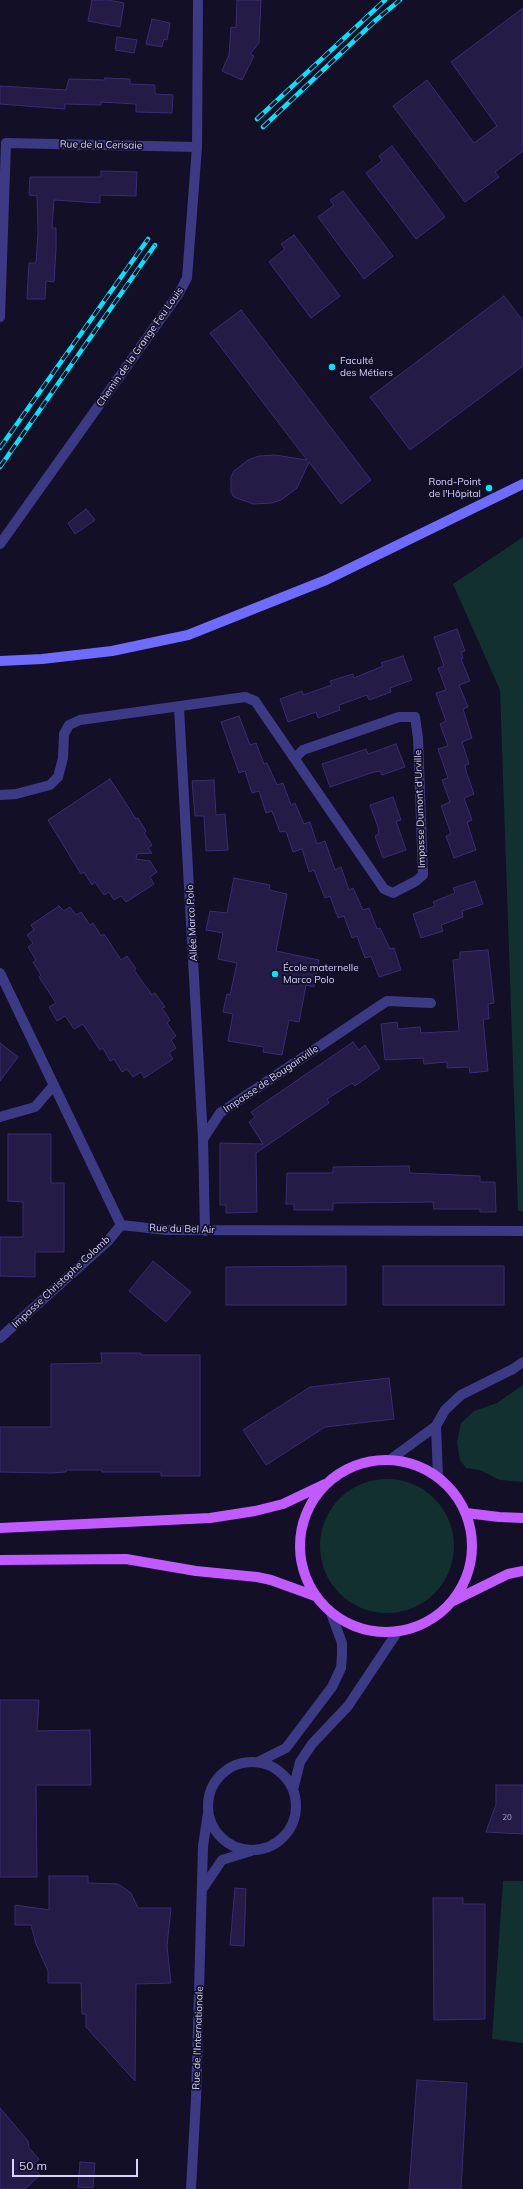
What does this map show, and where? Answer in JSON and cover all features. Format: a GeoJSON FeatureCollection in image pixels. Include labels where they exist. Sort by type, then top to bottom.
{"type":"FeatureCollection","features":[{"type":"Feature","properties":{"kind":"main road"},"geometry":{"type":"LineString","coordinates":[[0,1528],[210,1518],[255,1511],[283,1504],[327,1483],[342,1472],[364,1462],[391,1459],[414,1464],[438,1477],[453,1492],[466,1513],[472,1534],[470,1561],[464,1582],[451,1602],[437,1615],[419,1626],[398,1631],[375,1631],[351,1624],[332,1613],[315,1596],[303,1572],[300,1548],[304,1524],[312,1502],[327,1483]]}},
{"type":"Feature","properties":{"kind":"main road"},"geometry":{"type":"LineString","coordinates":[[466,1513],[499,1518],[523,1518]]}},
{"type":"Feature","properties":{"kind":"main road"},"geometry":{"type":"LineString","coordinates":[[0,1560],[126,1559],[196,1571],[257,1577],[272,1580],[315,1596]]}},
{"type":"Feature","properties":{"kind":"main road"},"geometry":{"type":"LineString","coordinates":[[451,1602],[508,1574],[523,1571]]}},
{"type":"Feature","properties":{"kind":"street","name":"Chemin de la Grange Feu Louis"},"geometry":{"type":"LineString","coordinates":[[0,544],[179,293],[187,278],[197,147],[198,0]]}},
{"type":"Feature","properties":{"kind":"street","name":"Rue de la Cerisaie"},"geometry":{"type":"LineString","coordinates":[[0,317],[3,142],[197,147]]}},
{"type":"Feature","properties":{"kind":"street"},"geometry":{"type":"LineString","coordinates":[[0,661],[42,659],[112,651],[188,635],[326,580],[523,484]]}},
{"type":"Feature","properties":{"kind":"street","name":"Impasse Dumont d'Urville"},"geometry":{"type":"LineString","coordinates":[[0,795],[16,794],[50,785],[58,777],[63,758],[64,734],[69,725],[80,720],[179,708],[245,697],[255,701],[384,889],[393,893],[416,881],[423,875],[418,738],[415,717],[399,717],[303,750],[295,758]]}},
{"type":"Feature","properties":{"kind":"street","name":"Allée Marco Polo"},"geometry":{"type":"LineString","coordinates":[[179,708],[203,1139]]}},
{"type":"Feature","properties":{"kind":"street"},"geometry":{"type":"LineString","coordinates":[[0,973],[121,1225]]}},
{"type":"Feature","properties":{"kind":"street","name":"Impasse de Bougainville"},"geometry":{"type":"LineString","coordinates":[[203,1139],[220,1113],[387,1001],[431,1003]]}},
{"type":"Feature","properties":{"kind":"street"},"geometry":{"type":"LineString","coordinates":[[0,1117],[35,1107],[54,1085]]}},
{"type":"Feature","properties":{"kind":"street"},"geometry":{"type":"LineString","coordinates":[[203,1139],[205,1231]]}},
{"type":"Feature","properties":{"kind":"street","name":"Rue du Bel Air"},"geometry":{"type":"LineString","coordinates":[[121,1225],[166,1230],[205,1231],[523,1232]]}},
{"type":"Feature","properties":{"kind":"street","name":"Impasse Christophe Colomb"},"geometry":{"type":"LineString","coordinates":[[0,1338],[108,1241],[121,1225]]}},
{"type":"Feature","properties":{"kind":"street"},"geometry":{"type":"LineString","coordinates":[[391,1459],[436,1426],[445,1410],[461,1395],[513,1369],[523,1362]]}},
{"type":"Feature","properties":{"kind":"street"},"geometry":{"type":"LineString","coordinates":[[436,1426],[438,1477]]}},
{"type":"Feature","properties":{"kind":"street"},"geometry":{"type":"LineString","coordinates":[[258,1762],[286,1748],[332,1688],[341,1668],[342,1643],[332,1613]]}},
{"type":"Feature","properties":{"kind":"street"},"geometry":{"type":"LineString","coordinates":[[293,1790],[300,1762],[312,1744],[348,1706],[398,1631]]}},
{"type":"Feature","properties":{"kind":"street"},"geometry":{"type":"LineString","coordinates":[[203,1888],[222,1860],[254,1850],[276,1842],[289,1829],[293,1821],[296,1805],[293,1790],[283,1774],[267,1764],[258,1762],[236,1764],[218,1778],[211,1788],[208,1799],[208,1813],[216,1833],[224,1840],[238,1848],[254,1850]]}},
{"type":"Feature","properties":{"kind":"street","name":"Rue de l'Internationale"},"geometry":{"type":"LineString","coordinates":[[191,2189],[196,2099],[203,1846],[208,1813]]}},
{"type":"Feature","properties":{"kind":"green space"},"geometry":{"type":"Polygon","coordinates":[[[523,537],[523,1211],[518,1211],[500,690],[453,584],[523,537]]]}},
{"type":"Feature","properties":{"kind":"green space"},"geometry":{"type":"Polygon","coordinates":[[[523,1385],[523,1482],[500,1480],[480,1470],[466,1468],[460,1460],[457,1442],[461,1423],[474,1411],[497,1403],[523,1385]]]}},
{"type":"Feature","properties":{"kind":"green space"},"geometry":{"type":"Polygon","coordinates":[[[394,1479],[419,1487],[430,1494],[439,1503],[449,1520],[453,1533],[453,1559],[449,1572],[439,1589],[430,1598],[413,1608],[400,1612],[380,1613],[355,1605],[344,1598],[335,1589],[325,1572],[321,1559],[320,1539],[328,1514],[335,1503],[344,1494],[361,1484],[374,1480],[394,1479]]]}},
{"type":"Feature","properties":{"kind":"green space"},"geometry":{"type":"Polygon","coordinates":[[[503,1881],[523,1881],[523,2043],[492,2039],[503,1881]]]}},
{"type":"Feature","properties":{"kind":"building"},"geometry":{"type":"Polygon","coordinates":[[[92,0],[108,0],[124,3],[120,27],[88,21],[92,0]]]}},
{"type":"Feature","properties":{"kind":"building"},"geometry":{"type":"Polygon","coordinates":[[[237,0],[261,0],[259,43],[250,54],[254,56],[242,80],[222,71],[229,55],[231,27],[236,28],[237,0]]]}},
{"type":"Feature","properties":{"kind":"building"},"geometry":{"type":"Polygon","coordinates":[[[523,8],[523,151],[495,172],[499,177],[465,202],[393,106],[427,80],[474,143],[497,126],[451,62],[523,8]]]}},
{"type":"Feature","properties":{"kind":"building"},"geometry":{"type":"Polygon","coordinates":[[[152,19],[170,23],[167,40],[164,39],[162,47],[146,44],[152,19]]]}},
{"type":"Feature","properties":{"kind":"building"},"geometry":{"type":"Polygon","coordinates":[[[117,37],[137,40],[134,53],[115,50],[117,37]]]}},
{"type":"Feature","properties":{"kind":"building"},"geometry":{"type":"Polygon","coordinates":[[[105,78],[130,79],[130,84],[155,85],[155,94],[173,95],[172,113],[136,112],[136,104],[101,102],[101,105],[65,104],[65,109],[0,104],[0,86],[66,90],[69,79],[105,80],[105,78]]]}},
{"type":"Feature","properties":{"kind":"building"},"geometry":{"type":"Polygon","coordinates":[[[392,146],[445,217],[416,239],[366,173],[382,161],[379,156],[392,146]]]}},
{"type":"Feature","properties":{"kind":"building"},"geometry":{"type":"Polygon","coordinates":[[[101,171],[137,172],[136,196],[100,195],[100,203],[54,200],[52,228],[56,228],[56,249],[54,282],[46,281],[45,299],[27,299],[29,263],[36,263],[38,232],[37,196],[29,195],[30,177],[101,177],[101,171]]]}},
{"type":"Feature","properties":{"kind":"building"},"geometry":{"type":"Polygon","coordinates":[[[343,191],[393,256],[364,279],[318,217],[334,205],[330,200],[343,191]]]}},
{"type":"Feature","properties":{"kind":"building"},"geometry":{"type":"Polygon","coordinates":[[[294,235],[340,296],[311,318],[269,262],[285,249],[281,244],[294,235]]]}},
{"type":"Feature","properties":{"kind":"building"},"geometry":{"type":"Polygon","coordinates":[[[504,296],[523,321],[523,366],[410,450],[370,397],[504,296]]]}},
{"type":"Feature","properties":{"kind":"building"},"geometry":{"type":"Polygon","coordinates":[[[241,310],[371,480],[341,504],[309,462],[297,488],[281,500],[272,503],[253,504],[234,497],[231,492],[231,477],[234,471],[248,460],[259,456],[275,455],[307,460],[210,333],[241,310]]]}},
{"type":"Feature","properties":{"kind":"building"},"geometry":{"type":"Polygon","coordinates":[[[86,509],[95,520],[75,534],[68,523],[86,509]]]}},
{"type":"Feature","properties":{"kind":"building"},"geometry":{"type":"Polygon","coordinates":[[[457,629],[465,651],[461,652],[463,658],[461,659],[470,681],[459,685],[468,707],[463,709],[472,738],[462,742],[469,764],[465,765],[466,771],[474,794],[464,798],[472,820],[467,822],[476,850],[454,858],[446,836],[451,834],[441,806],[450,802],[442,780],[448,778],[438,749],[448,746],[440,724],[446,721],[436,693],[446,690],[438,668],[444,666],[434,637],[457,629]]]}},
{"type":"Feature","properties":{"kind":"building"},"geometry":{"type":"Polygon","coordinates":[[[403,656],[412,680],[390,688],[391,692],[369,700],[367,695],[339,705],[340,710],[318,718],[316,712],[288,722],[280,699],[302,691],[303,695],[332,685],[330,681],[353,674],[354,678],[383,666],[381,663],[403,656]]]}},
{"type":"Feature","properties":{"kind":"building"},"geometry":{"type":"Polygon","coordinates":[[[239,716],[250,745],[256,743],[264,764],[267,763],[277,785],[283,783],[291,805],[295,803],[304,824],[310,822],[317,844],[325,841],[335,870],[341,867],[349,890],[353,888],[363,910],[369,908],[377,929],[380,928],[390,949],[394,948],[401,970],[379,977],[371,956],[365,958],[357,936],[352,938],[344,916],[338,918],[330,896],[325,898],[314,870],[309,872],[302,849],[293,852],[286,831],[280,832],[272,811],[266,813],[259,791],[252,793],[245,771],[239,773],[221,722],[239,716]]]}},
{"type":"Feature","properties":{"kind":"building"},"geometry":{"type":"Polygon","coordinates":[[[396,744],[405,767],[382,775],[380,771],[374,772],[330,787],[322,764],[366,749],[368,754],[396,744]]]}},
{"type":"Feature","properties":{"kind":"building"},"geometry":{"type":"Polygon","coordinates":[[[110,779],[136,819],[138,818],[146,831],[144,833],[152,845],[148,848],[152,853],[137,854],[136,859],[150,861],[157,872],[150,877],[154,884],[126,902],[121,896],[114,900],[109,892],[104,895],[95,882],[92,885],[84,872],[81,874],[48,820],[110,779]]]}},
{"type":"Feature","properties":{"kind":"building"},"geometry":{"type":"Polygon","coordinates":[[[214,780],[216,815],[225,814],[228,850],[206,851],[204,816],[195,816],[192,781],[214,780]]]}},
{"type":"Feature","properties":{"kind":"building"},"geometry":{"type":"Polygon","coordinates":[[[393,797],[401,820],[396,821],[406,850],[383,858],[375,836],[379,834],[378,827],[370,805],[393,797]]]}},
{"type":"Feature","properties":{"kind":"building","name":"École maternelle Marco Polo"},"geometry":{"type":"Polygon","coordinates":[[[234,878],[270,885],[269,890],[287,894],[276,951],[319,960],[314,987],[306,985],[299,1022],[289,1020],[282,1055],[263,1052],[264,1047],[228,1041],[233,1014],[223,1012],[227,994],[230,995],[237,963],[218,959],[223,933],[206,930],[210,911],[227,913],[234,878]]]}},
{"type":"Feature","properties":{"kind":"building"},"geometry":{"type":"Polygon","coordinates":[[[475,881],[483,904],[462,911],[463,917],[441,925],[443,931],[421,938],[413,914],[435,906],[433,902],[455,893],[453,888],[475,881]]]}},
{"type":"Feature","properties":{"kind":"building"},"geometry":{"type":"Polygon","coordinates":[[[59,906],[64,911],[70,907],[76,915],[81,912],[90,925],[93,923],[101,936],[104,934],[121,960],[127,956],[136,969],[134,970],[152,995],[155,993],[165,1007],[162,1008],[170,1020],[167,1023],[176,1036],[171,1040],[176,1048],[169,1053],[173,1059],[144,1078],[141,1072],[133,1077],[127,1069],[122,1072],[114,1059],[110,1061],[103,1048],[100,1050],[83,1024],[74,1029],[65,1016],[57,1021],[49,1007],[56,1003],[39,977],[41,975],[33,962],[36,960],[28,947],[33,943],[27,935],[34,930],[31,925],[59,906]]]}},
{"type":"Feature","properties":{"kind":"building"},"geometry":{"type":"Polygon","coordinates":[[[488,950],[494,1003],[488,1004],[489,1019],[483,1019],[488,1071],[470,1073],[469,1067],[447,1068],[447,1062],[424,1064],[423,1058],[385,1060],[381,1024],[397,1022],[398,1029],[420,1027],[421,1033],[459,1031],[453,960],[460,959],[460,952],[488,950]]]}},
{"type":"Feature","properties":{"kind":"building"},"geometry":{"type":"Polygon","coordinates":[[[353,1042],[359,1050],[365,1045],[380,1068],[355,1086],[352,1083],[327,1099],[329,1103],[256,1153],[257,1212],[226,1213],[226,1205],[220,1205],[220,1143],[263,1144],[249,1122],[255,1117],[251,1112],[353,1042]]]}},
{"type":"Feature","properties":{"kind":"building"},"geometry":{"type":"Polygon","coordinates":[[[0,1043],[18,1057],[0,1081],[0,1043]]]}},
{"type":"Feature","properties":{"kind":"building"},"geometry":{"type":"Polygon","coordinates":[[[8,1134],[51,1134],[51,1183],[64,1183],[64,1252],[35,1252],[35,1277],[0,1276],[0,1237],[23,1237],[23,1202],[8,1201],[8,1134]]]}},
{"type":"Feature","properties":{"kind":"building"},"geometry":{"type":"Polygon","coordinates":[[[409,1166],[410,1173],[480,1176],[480,1182],[495,1182],[496,1212],[480,1212],[480,1209],[434,1209],[433,1202],[333,1203],[333,1210],[294,1210],[294,1204],[286,1204],[287,1173],[333,1173],[333,1167],[409,1166]]]}},
{"type":"Feature","properties":{"kind":"building"},"geometry":{"type":"Polygon","coordinates":[[[153,1261],[191,1292],[166,1322],[129,1291],[153,1261]]]}},
{"type":"Feature","properties":{"kind":"building"},"geometry":{"type":"Polygon","coordinates":[[[346,1266],[346,1305],[226,1305],[226,1267],[346,1266]]]}},
{"type":"Feature","properties":{"kind":"building"},"geometry":{"type":"Polygon","coordinates":[[[383,1266],[504,1266],[504,1305],[383,1305],[383,1266]]]}},
{"type":"Feature","properties":{"kind":"building"},"geometry":{"type":"Polygon","coordinates":[[[101,1353],[200,1355],[200,1476],[161,1476],[161,1472],[102,1472],[102,1470],[66,1470],[66,1472],[51,1473],[0,1472],[0,1427],[51,1427],[51,1364],[102,1363],[101,1353]]]}},
{"type":"Feature","properties":{"kind":"building"},"geometry":{"type":"Polygon","coordinates":[[[389,1378],[394,1419],[325,1427],[266,1465],[243,1430],[310,1387],[389,1378]]]}},
{"type":"Feature","properties":{"kind":"building"},"geometry":{"type":"Polygon","coordinates":[[[0,1700],[39,1700],[37,1731],[90,1730],[91,1785],[36,1785],[37,1877],[0,1877],[0,1700]]]}},
{"type":"Feature","properties":{"kind":"building"},"geometry":{"type":"Polygon","coordinates":[[[496,1785],[523,1785],[523,1834],[486,1832],[496,1804],[496,1785]]]}},
{"type":"Feature","properties":{"kind":"building"},"geometry":{"type":"Polygon","coordinates":[[[49,1876],[88,1876],[88,1883],[118,1884],[131,1893],[138,1908],[171,1908],[167,1946],[171,1983],[136,1984],[135,2081],[86,2027],[86,2014],[82,2014],[81,1983],[48,1983],[48,1971],[36,1944],[31,1925],[15,1925],[15,1905],[49,1910],[49,1876]]]}},
{"type":"Feature","properties":{"kind":"building"},"geometry":{"type":"Polygon","coordinates":[[[235,1888],[246,1889],[244,1946],[230,1945],[235,1888]]]}},
{"type":"Feature","properties":{"kind":"building"},"geometry":{"type":"Polygon","coordinates":[[[433,1898],[463,1898],[463,1904],[485,1904],[485,2019],[434,2020],[433,1898]]]}},
{"type":"Feature","properties":{"kind":"building"},"geometry":{"type":"Polygon","coordinates":[[[417,2080],[467,2083],[461,2189],[409,2189],[417,2080]]]}},
{"type":"Feature","properties":{"kind":"building"},"geometry":{"type":"Polygon","coordinates":[[[0,2108],[28,2141],[29,2148],[39,2159],[33,2166],[40,2175],[25,2189],[0,2189],[0,2108]]]}},
{"type":"Feature","properties":{"kind":"building"},"geometry":{"type":"Polygon","coordinates":[[[80,2162],[95,2163],[93,2188],[78,2187],[80,2162]]]}},
{"type":"Feature","properties":{"kind":"railway"},"geometry":{"type":"LineString","coordinates":[[257,119],[385,0]]}},
{"type":"Feature","properties":{"kind":"railway"},"geometry":{"type":"LineString","coordinates":[[263,127],[376,20],[400,0]]}},
{"type":"Feature","properties":{"kind":"railway"},"geometry":{"type":"LineString","coordinates":[[0,448],[148,239]]}},
{"type":"Feature","properties":{"kind":"railway"},"geometry":{"type":"LineString","coordinates":[[0,467],[155,245]]}},
{"type":"Feature","properties":{"kind":"place","name":"Faculté des Métiers"},"geometry":{"type":"Point","coordinates":[332,367]}},
{"type":"Feature","properties":{"kind":"place","name":"Rond-Point de l'Hôpital"},"geometry":{"type":"Point","coordinates":[489,488]}},
{"type":"Feature","properties":{"kind":"place","name":"École maternelle Marco Polo"},"geometry":{"type":"Point","coordinates":[275,974]}}]}
